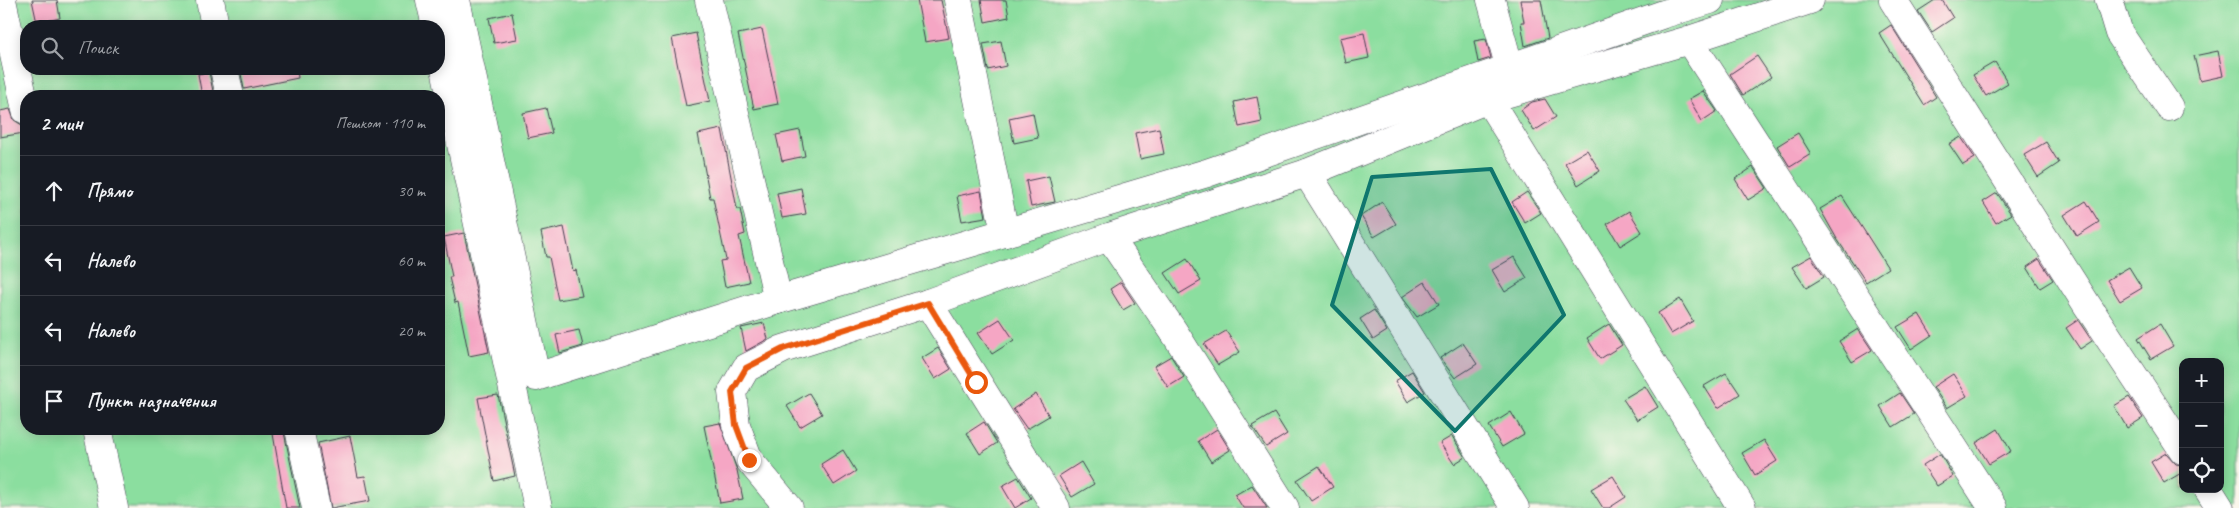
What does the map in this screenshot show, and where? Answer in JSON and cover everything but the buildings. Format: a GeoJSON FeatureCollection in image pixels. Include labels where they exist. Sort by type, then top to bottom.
{"type":"FeatureCollection","features":[{"type":"Feature","properties":{"kind":"lane"},"geometry":{"type":"LineString","coordinates":[[2,0],[22,90]]}},
{"type":"Feature","properties":{"kind":"lane"},"geometry":{"type":"LineString","coordinates":[[210,0],[214,20]]}},
{"type":"Feature","properties":{"kind":"lane"},"geometry":{"type":"LineString","coordinates":[[430,0],[435,20]]}},
{"type":"Feature","properties":{"kind":"lane"},"geometry":{"type":"LineString","coordinates":[[456,0],[536,377],[778,300],[1207,173],[1510,69],[1662,7],[1710,0]]}},
{"type":"Feature","properties":{"kind":"lane"},"geometry":{"type":"LineString","coordinates":[[709,0],[778,300]]}},
{"type":"Feature","properties":{"kind":"lane"},"geometry":{"type":"LineString","coordinates":[[958,0],[1004,233]]}},
{"type":"Feature","properties":{"kind":"lane"},"geometry":{"type":"LineString","coordinates":[[1491,0],[1510,69]]}},
{"type":"Feature","properties":{"kind":"lane"},"geometry":{"type":"LineString","coordinates":[[789,508],[749,460],[736,425],[732,392],[746,368],[783,349],[928,303],[1109,237],[1307,173],[1488,99],[1689,40],[1810,0]]}},
{"type":"Feature","properties":{"kind":"lane"},"geometry":{"type":"LineString","coordinates":[[1893,0],[2087,305],[2182,448]]}},
{"type":"Feature","properties":{"kind":"lane"},"geometry":{"type":"LineString","coordinates":[[2109,0],[2119,33],[2169,107]]}},
{"type":"Feature","properties":{"kind":"lane"},"geometry":{"type":"LineString","coordinates":[[1689,40],[1993,508]]}},
{"type":"Feature","properties":{"kind":"lane"},"geometry":{"type":"LineString","coordinates":[[445,68],[538,508]]}},
{"type":"Feature","properties":{"kind":"lane"},"geometry":{"type":"LineString","coordinates":[[225,75],[229,90]]}},
{"type":"Feature","properties":{"kind":"lane"},"geometry":{"type":"LineString","coordinates":[[1488,99],[1742,508]]}},
{"type":"Feature","properties":{"kind":"lane"},"geometry":{"type":"LineString","coordinates":[[1307,173],[1515,508]]}},
{"type":"Feature","properties":{"kind":"lane"},"geometry":{"type":"LineString","coordinates":[[1109,237],[1174,332],[1285,508]]}},
{"type":"Feature","properties":{"kind":"lane"},"geometry":{"type":"LineString","coordinates":[[928,303],[1056,508]]}},
{"type":"Feature","properties":{"kind":"lane"},"geometry":{"type":"LineString","coordinates":[[98,435],[114,508]]}},
{"type":"Feature","properties":{"kind":"lane"},"geometry":{"type":"LineString","coordinates":[[300,435],[316,508]]}},
{"type":"Feature","properties":{"kind":"lane"},"geometry":{"type":"LineString","coordinates":[[2211,493],[2220,508]]}},
{"type":"Feature","properties":{"kind":"highlighted area"},"geometry":{"type":"Polygon","coordinates":[[[1491,169],[1564,315],[1455,431],[1332,305],[1372,177],[1491,169]]]}},
{"type":"Feature","properties":{"kind":"green space"},"geometry":{"type":"Polygon","coordinates":[[[0,0],[2239,0],[2239,508],[0,508],[0,0]]]}},
{"type":"Feature","properties":{"kind":"route"},"geometry":{"type":"LineString","coordinates":[[749,460],[736,425],[732,392],[746,368],[783,349],[928,303],[976,382]]}}]}
